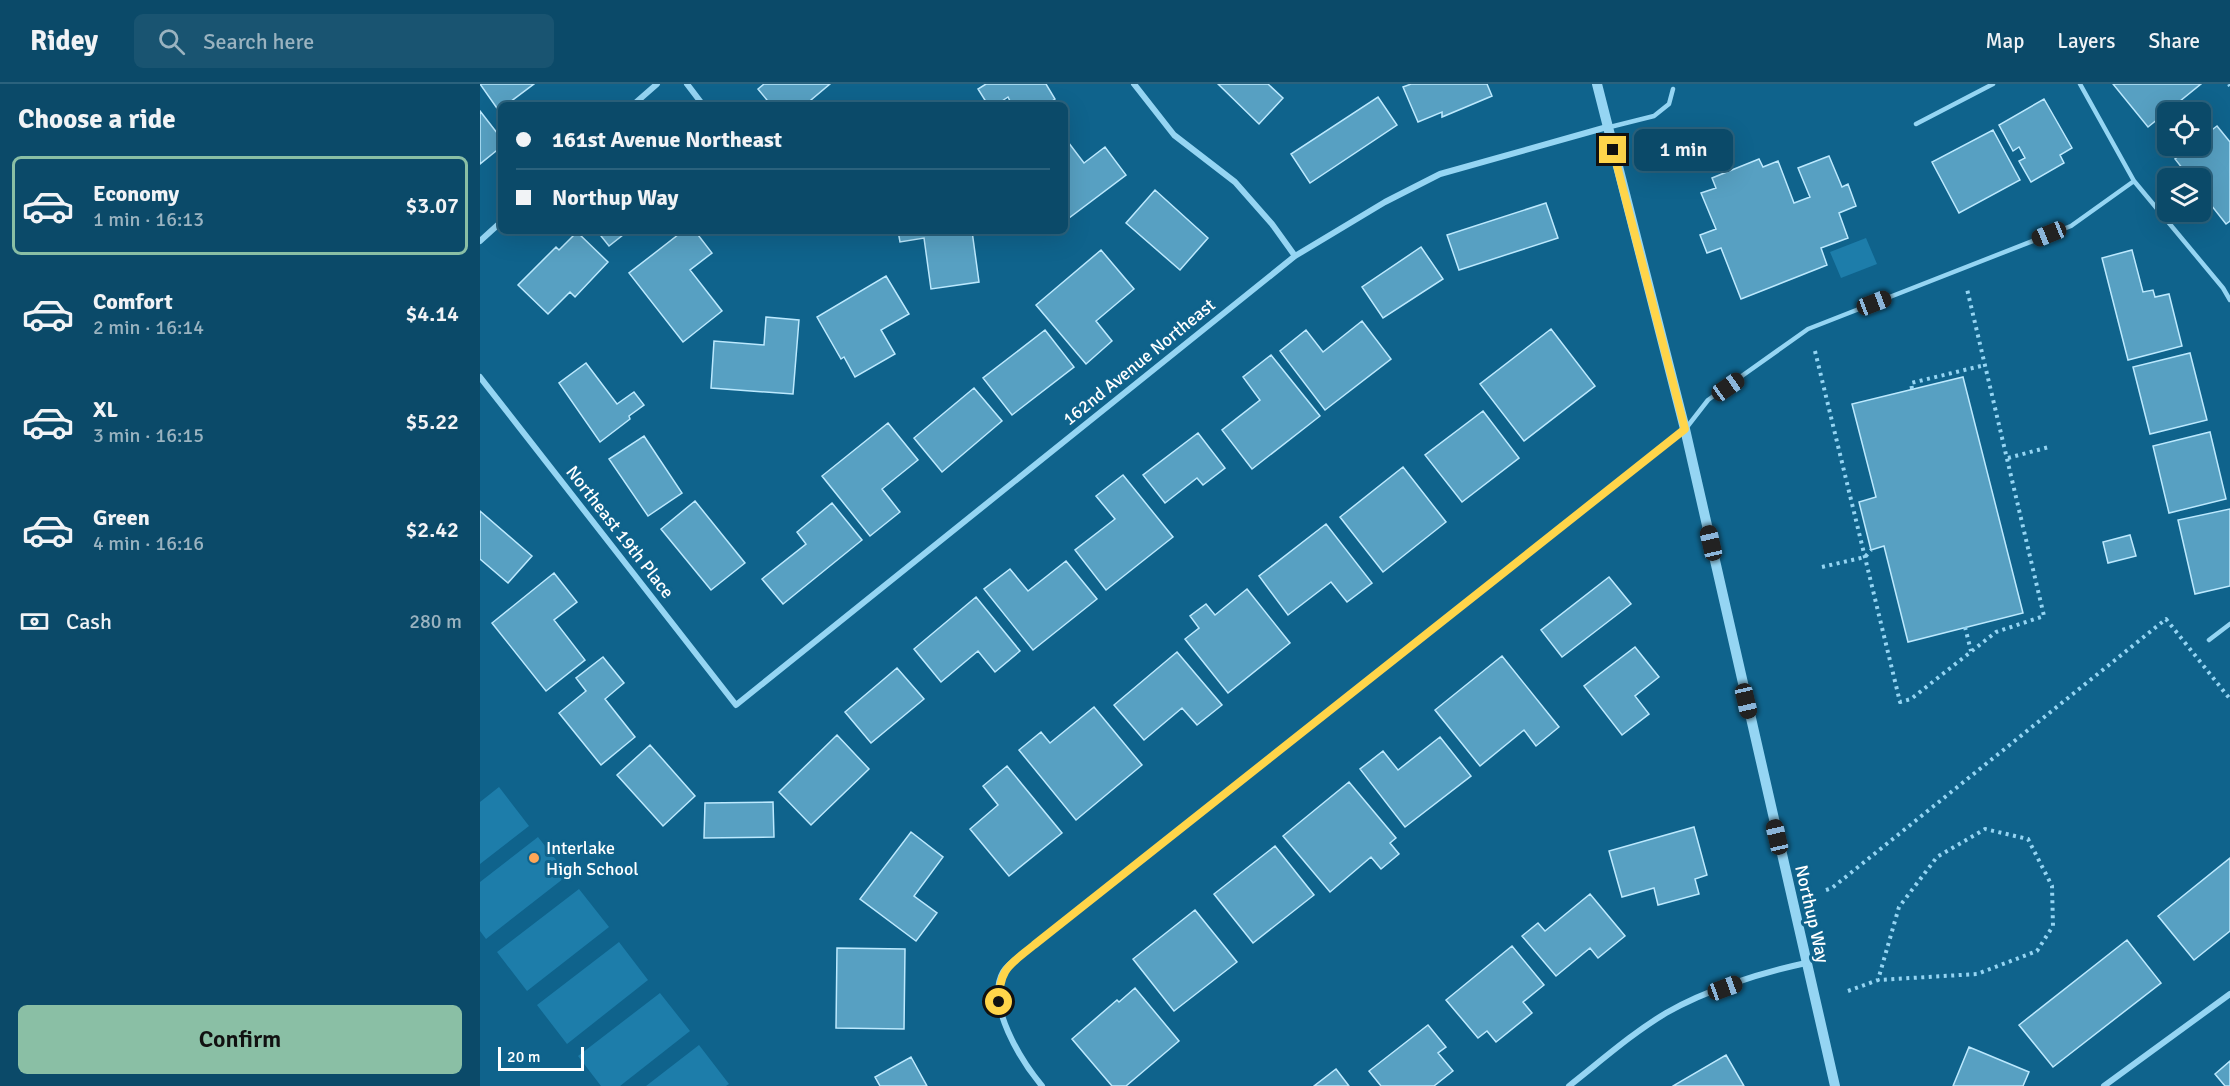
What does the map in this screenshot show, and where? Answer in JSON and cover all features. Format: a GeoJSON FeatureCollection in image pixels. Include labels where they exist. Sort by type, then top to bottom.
{"type":"FeatureCollection","features":[{"type":"Feature","properties":{"kind":"street"},"geometry":{"type":"LineString","coordinates":[[636,102],[657,84]]}},
{"type":"Feature","properties":{"kind":"street"},"geometry":{"type":"LineString","coordinates":[[687,84],[701,102]]}},
{"type":"Feature","properties":{"kind":"street"},"geometry":{"type":"LineString","coordinates":[[1134,84],[1174,135],[1235,182],[1272,224],[1295,256]]}},
{"type":"Feature","properties":{"kind":"street","name":"Northup Way"},"geometry":{"type":"LineString","coordinates":[[1597,84],[1685,429],[1835,1086]]}},
{"type":"Feature","properties":{"kind":"street","name":"162nd Avenue Northeast"},"geometry":{"type":"LineString","coordinates":[[736,705],[1295,256],[1385,202],[1440,174],[1607,127]]}},
{"type":"Feature","properties":{"kind":"street"},"geometry":{"type":"LineString","coordinates":[[480,241],[498,225]]}},
{"type":"Feature","properties":{"kind":"street","name":"Northeast 19th Place"},"geometry":{"type":"LineString","coordinates":[[480,377],[736,705]]}},
{"type":"Feature","properties":{"kind":"street"},"geometry":{"type":"LineString","coordinates":[[1042,1086],[1027,1068],[1010,1035],[999,1002],[999,984],[1004,971],[1685,429]]}},
{"type":"Feature","properties":{"kind":"street"},"geometry":{"type":"LineString","coordinates":[[1569,1086],[1637,1033],[1667,1013],[1704,995],[1776,969],[1806,963]]}},
{"type":"Feature","properties":{"kind":"street"},"geometry":{"type":"LineString","coordinates":[[2104,1086],[2230,994]]}},
{"type":"Feature","properties":{"kind":"lane"},"geometry":{"type":"LineString","coordinates":[[1916,124],[1993,84]]}},
{"type":"Feature","properties":{"kind":"lane"},"geometry":{"type":"LineString","coordinates":[[2080,84],[2134,181],[2223,288],[2230,300]]}},
{"type":"Feature","properties":{"kind":"lane"},"geometry":{"type":"LineString","coordinates":[[1607,127],[1654,116],[1669,104],[1673,89]]}},
{"type":"Feature","properties":{"kind":"lane"},"geometry":{"type":"LineString","coordinates":[[1685,429],[1708,400],[1808,329],[2071,226],[2134,181]]}},
{"type":"Feature","properties":{"kind":"lane"},"geometry":{"type":"LineString","coordinates":[[2210,640],[2230,624]]}},
{"type":"Feature","properties":{"kind":"path"},"geometry":{"type":"LineString","coordinates":[[1815,351],[1900,702],[1911,699],[1996,632],[2044,616],[1967,289]]}},
{"type":"Feature","properties":{"kind":"path"},"geometry":{"type":"LineString","coordinates":[[1912,389],[1911,383],[1985,365]]}},
{"type":"Feature","properties":{"kind":"path"},"geometry":{"type":"LineString","coordinates":[[2008,458],[2049,447]]}},
{"type":"Feature","properties":{"kind":"path"},"geometry":{"type":"LineString","coordinates":[[1821,567],[1865,557],[1870,550]]}},
{"type":"Feature","properties":{"kind":"path"},"geometry":{"type":"LineString","coordinates":[[1826,890],[1832,888],[2166,619],[2230,699]]}},
{"type":"Feature","properties":{"kind":"path"},"geometry":{"type":"LineString","coordinates":[[1965,627],[1971,651]]}},
{"type":"Feature","properties":{"kind":"path"},"geometry":{"type":"LineString","coordinates":[[1848,991],[1878,980],[1977,974],[2037,951],[2053,926],[2052,886],[2028,839],[1985,829],[1937,857],[1899,907],[1878,980]]}},
{"type":"Feature","properties":{"kind":"shaded area"},"geometry":{"type":"Polygon","coordinates":[[[1866,238],[1877,264],[1841,278],[1830,252],[1866,238]]]}},
{"type":"Feature","properties":{"kind":"shaded area"},"geometry":{"type":"Polygon","coordinates":[[[499,787],[529,826],[480,864],[480,802],[499,787]]]}},
{"type":"Feature","properties":{"kind":"shaded area"},"geometry":{"type":"Polygon","coordinates":[[[538,837],[568,875],[486,939],[480,931],[480,882],[538,837]]]}},
{"type":"Feature","properties":{"kind":"shaded area"},"geometry":{"type":"Polygon","coordinates":[[[579,889],[609,927],[527,991],[497,952],[579,889]]]}},
{"type":"Feature","properties":{"kind":"shaded area"},"geometry":{"type":"Polygon","coordinates":[[[619,942],[648,980],[567,1044],[537,1005],[619,942]]]}},
{"type":"Feature","properties":{"kind":"shaded area"},"geometry":{"type":"Polygon","coordinates":[[[660,993],[690,1031],[620,1086],[601,1086],[578,1056],[660,993]]]}},
{"type":"Feature","properties":{"kind":"shaded area"},"geometry":{"type":"Polygon","coordinates":[[[699,1045],[729,1084],[726,1086],[646,1086],[699,1045]]]}},
{"type":"Feature","properties":{"kind":"building"},"geometry":{"type":"Polygon","coordinates":[[[480,84],[534,84],[510,102],[498,102],[498,110],[480,84]]]}},
{"type":"Feature","properties":{"kind":"building"},"geometry":{"type":"Polygon","coordinates":[[[764,84],[830,84],[809,102],[769,102],[758,89],[764,84]]]}},
{"type":"Feature","properties":{"kind":"building"},"geometry":{"type":"Polygon","coordinates":[[[986,84],[1046,84],[1055,99],[1050,102],[1010,102],[1008,97],[1000,102],[986,102],[978,89],[986,84]]]}},
{"type":"Feature","properties":{"kind":"building"},"geometry":{"type":"Polygon","coordinates":[[[1218,84],[1268,84],[1283,98],[1259,124],[1218,84]]]}},
{"type":"Feature","properties":{"kind":"building"},"geometry":{"type":"Polygon","coordinates":[[[1411,84],[1487,84],[1492,96],[1442,117],[1442,112],[1418,122],[1403,87],[1411,84]]]}},
{"type":"Feature","properties":{"kind":"building"},"geometry":{"type":"Polygon","coordinates":[[[2113,84],[2201,84],[2179,102],[2157,102],[2157,120],[2148,127],[2113,84]]]}},
{"type":"Feature","properties":{"kind":"building"},"geometry":{"type":"Polygon","coordinates":[[[1378,97],[1397,125],[1310,183],[1291,154],[1378,97]]]}},
{"type":"Feature","properties":{"kind":"building"},"geometry":{"type":"Polygon","coordinates":[[[2044,99],[2072,148],[2060,155],[2064,163],[2031,182],[2019,161],[2025,158],[2019,147],[2013,151],[1999,125],[2044,99]]]}},
{"type":"Feature","properties":{"kind":"building"},"geometry":{"type":"Polygon","coordinates":[[[480,111],[498,134],[498,149],[480,164],[480,111]]]}},
{"type":"Feature","properties":{"kind":"building"},"geometry":{"type":"Polygon","coordinates":[[[2217,126],[2230,142],[2230,221],[2226,224],[2211,205],[2211,168],[2182,168],[2175,159],[2179,156],[2211,156],[2211,131],[2217,126]]]}},
{"type":"Feature","properties":{"kind":"building"},"geometry":{"type":"Polygon","coordinates":[[[1993,130],[2020,180],[1959,213],[1932,162],[1993,130]]]}},
{"type":"Feature","properties":{"kind":"building"},"geometry":{"type":"Polygon","coordinates":[[[1068,142],[1084,163],[1105,147],[1126,175],[1068,219],[1068,142]]]}},
{"type":"Feature","properties":{"kind":"building"},"geometry":{"type":"Polygon","coordinates":[[[1829,156],[1842,187],[1848,184],[1856,206],[1839,213],[1848,238],[1821,248],[1827,265],[1741,299],[1721,248],[1707,253],[1700,235],[1716,229],[1701,193],[1716,188],[1712,178],[1759,159],[1763,167],[1778,161],[1794,203],[1810,197],[1798,168],[1829,156]]]}},
{"type":"Feature","properties":{"kind":"building"},"geometry":{"type":"Polygon","coordinates":[[[1155,190],[1208,238],[1180,270],[1126,223],[1155,190]]]}},
{"type":"Feature","properties":{"kind":"building"},"geometry":{"type":"Polygon","coordinates":[[[1546,203],[1558,238],[1459,270],[1447,235],[1546,203]]]}},
{"type":"Feature","properties":{"kind":"building"},"geometry":{"type":"Polygon","coordinates":[[[575,234],[579,234],[608,262],[575,297],[570,292],[548,314],[518,285],[556,247],[559,250],[575,234]]]}},
{"type":"Feature","properties":{"kind":"building"},"geometry":{"type":"Polygon","coordinates":[[[599,234],[624,234],[609,246],[599,234]]]}},
{"type":"Feature","properties":{"kind":"building"},"geometry":{"type":"Polygon","coordinates":[[[679,234],[697,234],[712,253],[690,270],[722,311],[683,342],[629,273],[679,234]]]}},
{"type":"Feature","properties":{"kind":"building"},"geometry":{"type":"Polygon","coordinates":[[[899,234],[972,234],[979,282],[931,289],[924,238],[900,242],[899,234]]]}},
{"type":"Feature","properties":{"kind":"building"},"geometry":{"type":"Polygon","coordinates":[[[1421,247],[1443,279],[1383,318],[1362,287],[1421,247]]]}},
{"type":"Feature","properties":{"kind":"building"},"geometry":{"type":"Polygon","coordinates":[[[1101,250],[1134,289],[1096,321],[1112,341],[1086,364],[1036,305],[1101,250]]]}},
{"type":"Feature","properties":{"kind":"building"},"geometry":{"type":"Polygon","coordinates":[[[2132,250],[2143,292],[2153,290],[2155,297],[2169,294],[2182,346],[2128,360],[2102,258],[2132,250]]]}},
{"type":"Feature","properties":{"kind":"building"},"geometry":{"type":"Polygon","coordinates":[[[886,276],[909,314],[881,330],[895,354],[855,377],[844,357],[841,359],[817,317],[886,276]]]}},
{"type":"Feature","properties":{"kind":"building"},"geometry":{"type":"Polygon","coordinates":[[[766,317],[799,320],[793,394],[711,388],[714,341],[764,345],[766,317]]]}},
{"type":"Feature","properties":{"kind":"building"},"geometry":{"type":"Polygon","coordinates":[[[1362,321],[1391,359],[1325,410],[1280,351],[1306,330],[1323,352],[1362,321]]]}},
{"type":"Feature","properties":{"kind":"building"},"geometry":{"type":"Polygon","coordinates":[[[1551,329],[1595,386],[1524,441],[1480,384],[1551,329]]]}},
{"type":"Feature","properties":{"kind":"building"},"geometry":{"type":"Polygon","coordinates":[[[1045,330],[1074,367],[1012,415],[983,378],[1045,330]]]}},
{"type":"Feature","properties":{"kind":"building"},"geometry":{"type":"Polygon","coordinates":[[[2190,353],[2207,420],[2150,434],[2133,367],[2190,353]]]}},
{"type":"Feature","properties":{"kind":"building"},"geometry":{"type":"Polygon","coordinates":[[[1271,355],[1320,416],[1252,469],[1222,430],[1260,400],[1243,377],[1271,355]]]}},
{"type":"Feature","properties":{"kind":"building"},"geometry":{"type":"Polygon","coordinates":[[[586,363],[617,404],[634,392],[644,405],[600,442],[559,383],[586,363]]]}},
{"type":"Feature","properties":{"kind":"building"},"geometry":{"type":"Polygon","coordinates":[[[1963,377],[2023,613],[1908,642],[1884,546],[1871,550],[1859,502],[1876,497],[1852,404],[1963,377]]]}},
{"type":"Feature","properties":{"kind":"building"},"geometry":{"type":"Polygon","coordinates":[[[974,388],[1002,421],[942,472],[914,438],[974,388]]]}},
{"type":"Feature","properties":{"kind":"building"},"geometry":{"type":"Polygon","coordinates":[[[1483,411],[1519,458],[1462,502],[1425,455],[1483,411]]]}},
{"type":"Feature","properties":{"kind":"building"},"geometry":{"type":"Polygon","coordinates":[[[888,423],[918,460],[882,489],[900,512],[870,536],[822,476],[888,423]]]}},
{"type":"Feature","properties":{"kind":"building"},"geometry":{"type":"Polygon","coordinates":[[[2210,432],[2226,499],[2169,513],[2153,446],[2210,432]]]}},
{"type":"Feature","properties":{"kind":"building"},"geometry":{"type":"Polygon","coordinates":[[[1198,433],[1225,468],[1203,485],[1197,478],[1165,503],[1143,475],[1198,433]]]}},
{"type":"Feature","properties":{"kind":"building"},"geometry":{"type":"Polygon","coordinates":[[[644,436],[682,493],[648,516],[609,459],[644,436]]]}},
{"type":"Feature","properties":{"kind":"building"},"geometry":{"type":"Polygon","coordinates":[[[1403,467],[1446,522],[1383,572],[1340,517],[1403,467]]]}},
{"type":"Feature","properties":{"kind":"building"},"geometry":{"type":"Polygon","coordinates":[[[1123,475],[1173,537],[1106,590],[1075,550],[1115,519],[1096,496],[1123,475]]]}},
{"type":"Feature","properties":{"kind":"building"},"geometry":{"type":"Polygon","coordinates":[[[695,501],[745,563],[711,590],[661,529],[695,501]]]}},
{"type":"Feature","properties":{"kind":"building"},"geometry":{"type":"Polygon","coordinates":[[[832,503],[862,540],[783,604],[762,579],[806,544],[797,532],[832,503]]]}},
{"type":"Feature","properties":{"kind":"building"},"geometry":{"type":"Polygon","coordinates":[[[2230,509],[2230,586],[2195,594],[2178,520],[2230,509]]]}},
{"type":"Feature","properties":{"kind":"building"},"geometry":{"type":"Polygon","coordinates":[[[480,511],[532,556],[508,583],[480,559],[480,511]]]}},
{"type":"Feature","properties":{"kind":"building"},"geometry":{"type":"Polygon","coordinates":[[[1326,524],[1372,583],[1347,602],[1331,582],[1288,615],[1259,576],[1326,524]]]}},
{"type":"Feature","properties":{"kind":"building"},"geometry":{"type":"Polygon","coordinates":[[[2130,535],[2136,556],[2108,563],[2103,542],[2130,535]]]}},
{"type":"Feature","properties":{"kind":"building"},"geometry":{"type":"Polygon","coordinates":[[[1066,561],[1097,599],[1033,650],[984,589],[1010,569],[1028,591],[1066,561]]]}},
{"type":"Feature","properties":{"kind":"building"},"geometry":{"type":"Polygon","coordinates":[[[554,573],[577,602],[554,620],[585,660],[546,691],[492,623],[554,573]]]}},
{"type":"Feature","properties":{"kind":"building"},"geometry":{"type":"Polygon","coordinates":[[[1609,577],[1631,604],[1562,657],[1541,630],[1609,577]]]}},
{"type":"Feature","properties":{"kind":"building"},"geometry":{"type":"Polygon","coordinates":[[[1247,589],[1290,643],[1228,693],[1185,639],[1199,628],[1190,616],[1206,604],[1215,615],[1247,589]]]}},
{"type":"Feature","properties":{"kind":"building"},"geometry":{"type":"Polygon","coordinates":[[[976,597],[1020,651],[995,672],[978,651],[941,682],[914,649],[976,597]]]}},
{"type":"Feature","properties":{"kind":"building"},"geometry":{"type":"Polygon","coordinates":[[[1635,647],[1659,677],[1635,696],[1649,714],[1622,735],[1584,686],[1635,647]]]}},
{"type":"Feature","properties":{"kind":"building"},"geometry":{"type":"Polygon","coordinates":[[[1177,652],[1222,705],[1197,725],[1182,708],[1144,740],[1114,705],[1177,652]]]}},
{"type":"Feature","properties":{"kind":"building"},"geometry":{"type":"Polygon","coordinates":[[[1502,656],[1559,727],[1536,746],[1524,730],[1480,766],[1435,710],[1502,656]]]}},
{"type":"Feature","properties":{"kind":"building"},"geometry":{"type":"Polygon","coordinates":[[[603,657],[624,683],[605,699],[635,737],[601,765],[559,713],[586,691],[576,678],[603,657]]]}},
{"type":"Feature","properties":{"kind":"building"},"geometry":{"type":"Polygon","coordinates":[[[897,668],[924,699],[871,743],[845,712],[897,668]]]}},
{"type":"Feature","properties":{"kind":"building"},"geometry":{"type":"Polygon","coordinates":[[[1094,707],[1142,765],[1076,820],[1019,750],[1041,732],[1050,743],[1094,707]]]}},
{"type":"Feature","properties":{"kind":"building"},"geometry":{"type":"Polygon","coordinates":[[[837,735],[869,769],[811,825],[779,792],[837,735]]]}},
{"type":"Feature","properties":{"kind":"building"},"geometry":{"type":"Polygon","coordinates":[[[1440,737],[1471,776],[1405,827],[1360,769],[1383,751],[1398,770],[1440,737]]]}},
{"type":"Feature","properties":{"kind":"building"},"geometry":{"type":"Polygon","coordinates":[[[650,745],[695,796],[663,826],[617,775],[650,745]]]}},
{"type":"Feature","properties":{"kind":"building"},"geometry":{"type":"Polygon","coordinates":[[[1007,766],[1062,833],[1009,876],[970,829],[998,805],[983,786],[1007,766]]]}},
{"type":"Feature","properties":{"kind":"building"},"geometry":{"type":"Polygon","coordinates":[[[1349,782],[1396,838],[1390,843],[1399,854],[1381,869],[1371,857],[1330,892],[1283,836],[1349,782]]]}},
{"type":"Feature","properties":{"kind":"building"},"geometry":{"type":"Polygon","coordinates":[[[773,802],[774,837],[704,838],[705,803],[773,802]]]}},
{"type":"Feature","properties":{"kind":"building"},"geometry":{"type":"Polygon","coordinates":[[[1694,827],[1707,875],[1695,879],[1699,894],[1658,905],[1654,888],[1622,897],[1609,851],[1694,827]]]}},
{"type":"Feature","properties":{"kind":"building"},"geometry":{"type":"Polygon","coordinates":[[[911,832],[943,857],[914,896],[937,913],[916,941],[860,899],[911,832]]]}},
{"type":"Feature","properties":{"kind":"building"},"geometry":{"type":"Polygon","coordinates":[[[1275,846],[1314,895],[1253,943],[1214,894],[1275,846]]]}},
{"type":"Feature","properties":{"kind":"building"},"geometry":{"type":"Polygon","coordinates":[[[2230,858],[2230,931],[2194,960],[2158,916],[2230,858]]]}},
{"type":"Feature","properties":{"kind":"building"},"geometry":{"type":"Polygon","coordinates":[[[1590,894],[1625,936],[1598,958],[1590,948],[1556,976],[1522,936],[1538,923],[1545,931],[1590,894]]]}},
{"type":"Feature","properties":{"kind":"building"},"geometry":{"type":"Polygon","coordinates":[[[1195,910],[1237,962],[1174,1011],[1133,959],[1195,910]]]}},
{"type":"Feature","properties":{"kind":"building"},"geometry":{"type":"Polygon","coordinates":[[[2127,940],[2161,983],[2053,1067],[2019,1025],[2127,940]]]}},
{"type":"Feature","properties":{"kind":"building"},"geometry":{"type":"Polygon","coordinates":[[[1512,946],[1544,985],[1523,1002],[1532,1013],[1496,1042],[1487,1031],[1478,1038],[1446,1000],[1512,946]]]}},
{"type":"Feature","properties":{"kind":"building"},"geometry":{"type":"Polygon","coordinates":[[[837,948],[905,949],[904,1029],[836,1028],[837,948]]]}},
{"type":"Feature","properties":{"kind":"building"},"geometry":{"type":"Polygon","coordinates":[[[1135,988],[1179,1041],[1126,1086],[1112,1086],[1072,1039],[1117,1000],[1119,1002],[1135,988]]]}},
{"type":"Feature","properties":{"kind":"building"},"geometry":{"type":"Polygon","coordinates":[[[1428,1025],[1446,1047],[1438,1053],[1453,1071],[1434,1086],[1381,1086],[1369,1071],[1428,1025]]]}},
{"type":"Feature","properties":{"kind":"building"},"geometry":{"type":"Polygon","coordinates":[[[1969,1047],[2029,1072],[2023,1086],[1953,1086],[1969,1047]]]}},
{"type":"Feature","properties":{"kind":"building"},"geometry":{"type":"Polygon","coordinates":[[[1726,1055],[1744,1086],[1673,1086],[1726,1055]]]}},
{"type":"Feature","properties":{"kind":"building"},"geometry":{"type":"Polygon","coordinates":[[[911,1057],[927,1086],[880,1086],[875,1077],[911,1057]]]}},
{"type":"Feature","properties":{"kind":"building"},"geometry":{"type":"Polygon","coordinates":[[[2230,1061],[2230,1086],[2225,1086],[2215,1074],[2230,1061]]]}},
{"type":"Feature","properties":{"kind":"building"},"geometry":{"type":"Polygon","coordinates":[[[1336,1069],[1349,1086],[1314,1086],[1336,1069]]]}},
{"type":"Feature","properties":{"kind":"place","name":"Interlake High School"},"geometry":{"type":"Point","coordinates":[534,858]}},
{"type":"Feature","properties":{"kind":"route"},"geometry":{"type":"LineString","coordinates":[[999,1002],[999,984],[1004,971],[1034,945],[1685,429],[1613,150]]}}]}
